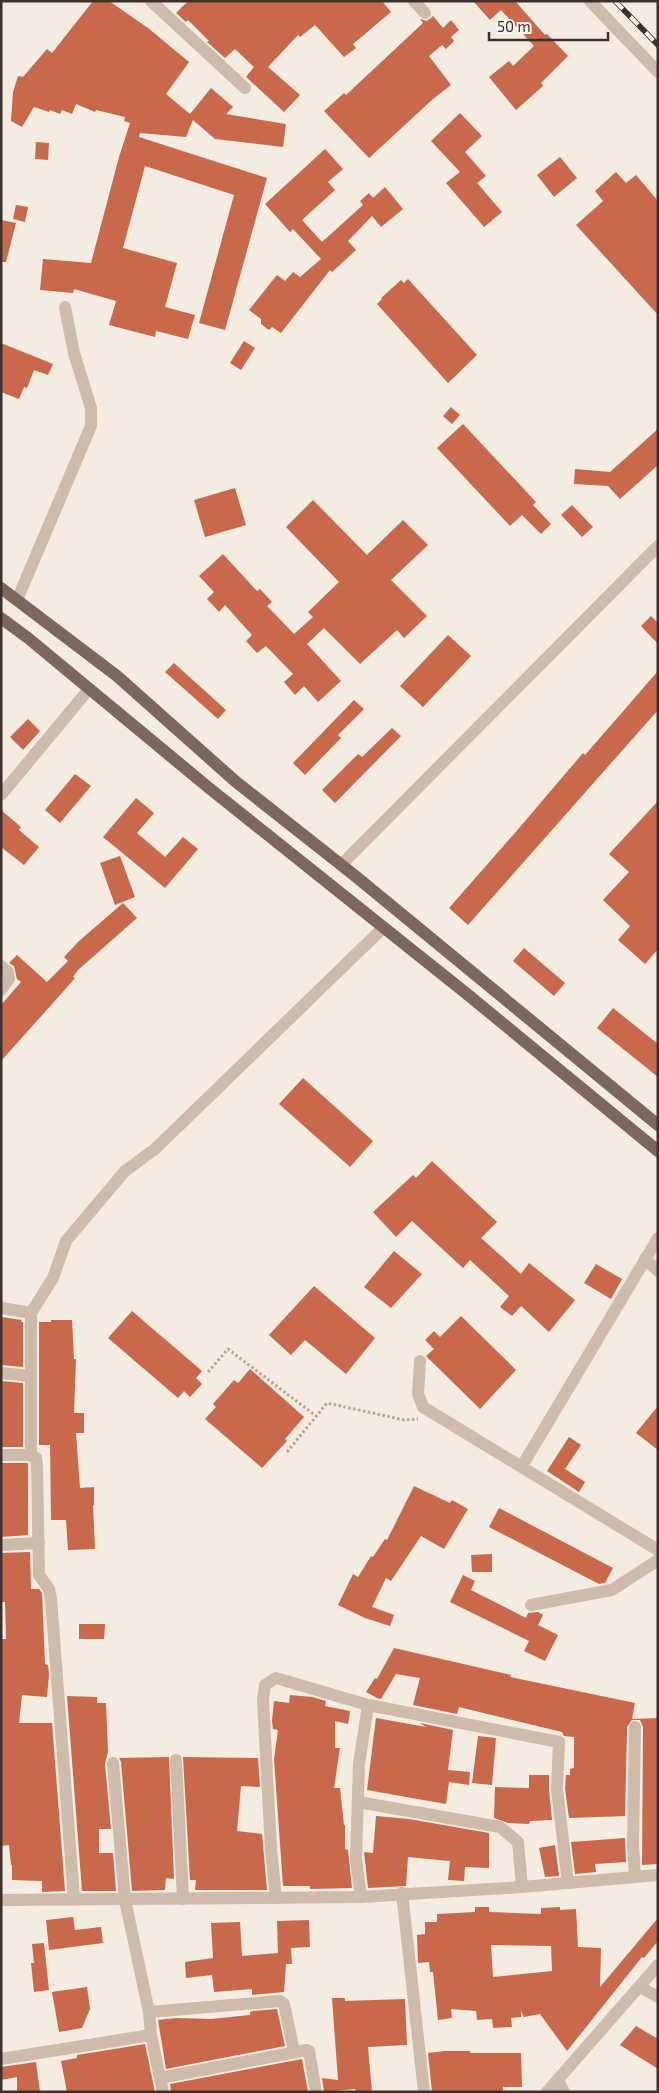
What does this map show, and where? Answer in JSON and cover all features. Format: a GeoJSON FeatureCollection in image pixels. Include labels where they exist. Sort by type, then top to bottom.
{"type":"FeatureCollection","features":[{"type":"Feature","properties":{"kind":"main road"},"geometry":{"type":"LineString","coordinates":[[1,588],[117,676],[235,780],[658,1125]]}},
{"type":"Feature","properties":{"kind":"main road"},"geometry":{"type":"LineString","coordinates":[[1,618],[382,928],[467,994],[658,1152]]}},
{"type":"Feature","properties":{"kind":"street"},"geometry":{"type":"LineString","coordinates":[[151,1],[245,88]]}},
{"type":"Feature","properties":{"kind":"street"},"geometry":{"type":"LineString","coordinates":[[414,1],[425,13]]}},
{"type":"Feature","properties":{"kind":"street"},"geometry":{"type":"LineString","coordinates":[[590,1],[658,72]]}},
{"type":"Feature","properties":{"kind":"street"},"geometry":{"type":"LineString","coordinates":[[17,600],[91,426],[91,408],[74,353],[65,307]]}},
{"type":"Feature","properties":{"kind":"street"},"geometry":{"type":"LineString","coordinates":[[341,865],[658,546]]}},
{"type":"Feature","properties":{"kind":"street"},"geometry":{"type":"LineString","coordinates":[[1,795],[89,689]]}},
{"type":"Feature","properties":{"kind":"street"},"geometry":{"type":"LineString","coordinates":[[32,1455],[31,1313],[53,1278],[66,1241],[125,1171],[155,1149],[382,928]]}},
{"type":"Feature","properties":{"kind":"street"},"geometry":{"type":"LineString","coordinates":[[1,966],[8,972],[9,979],[1,990]]}},
{"type":"Feature","properties":{"kind":"street"},"geometry":{"type":"LineString","coordinates":[[522,1466],[658,1238]]}},
{"type":"Feature","properties":{"kind":"street"},"geometry":{"type":"LineString","coordinates":[[645,1259],[658,1271]]}},
{"type":"Feature","properties":{"kind":"street"},"geometry":{"type":"LineString","coordinates":[[1,1308],[31,1313]]}},
{"type":"Feature","properties":{"kind":"street"},"geometry":{"type":"LineString","coordinates":[[420,1361],[418,1394],[423,1406],[658,1550]]}},
{"type":"Feature","properties":{"kind":"street"},"geometry":{"type":"LineString","coordinates":[[1,1373],[31,1376]]}},
{"type":"Feature","properties":{"kind":"street"},"geometry":{"type":"LineString","coordinates":[[1,1455],[32,1455],[36,1458],[39,1575],[49,1589],[51,1599],[74,1899]]}},
{"type":"Feature","properties":{"kind":"street"},"geometry":{"type":"LineString","coordinates":[[1,1545],[39,1543]]}},
{"type":"Feature","properties":{"kind":"street"},"geometry":{"type":"LineString","coordinates":[[531,1605],[612,1590],[658,1560]]}},
{"type":"Feature","properties":{"kind":"street"},"geometry":{"type":"LineString","coordinates":[[276,1898],[271,1849],[263,1700],[265,1685],[276,1678],[368,1705],[559,1742],[557,1789],[568,1883]]}},
{"type":"Feature","properties":{"kind":"street"},"geometry":{"type":"LineString","coordinates":[[361,1897],[356,1859],[359,1764],[368,1705]]}},
{"type":"Feature","properties":{"kind":"street"},"geometry":{"type":"LineString","coordinates":[[635,1727],[633,1845],[635,1877]]}},
{"type":"Feature","properties":{"kind":"street"},"geometry":{"type":"LineString","coordinates":[[176,1760],[182,1899]]}},
{"type":"Feature","properties":{"kind":"street"},"geometry":{"type":"LineString","coordinates":[[113,1763],[125,1900],[149,2012],[151,2035],[163,2092]]}},
{"type":"Feature","properties":{"kind":"street"},"geometry":{"type":"LineString","coordinates":[[358,1802],[500,1827],[518,1842],[522,1887]]}},
{"type":"Feature","properties":{"kind":"street"},"geometry":{"type":"LineString","coordinates":[[1,1900],[361,1897],[522,1887],[658,1874]]}},
{"type":"Feature","properties":{"kind":"street"},"geometry":{"type":"LineString","coordinates":[[402,1893],[424,2092]]}},
{"type":"Feature","properties":{"kind":"street"},"geometry":{"type":"LineString","coordinates":[[547,2092],[658,1966]]}},
{"type":"Feature","properties":{"kind":"street"},"geometry":{"type":"LineString","coordinates":[[640,1987],[658,1997]]}},
{"type":"Feature","properties":{"kind":"street"},"geometry":{"type":"LineString","coordinates":[[149,2012],[280,2001],[284,2004],[294,2051]]}},
{"type":"Feature","properties":{"kind":"street"},"geometry":{"type":"LineString","coordinates":[[1,2059],[151,2035]]}},
{"type":"Feature","properties":{"kind":"street"},"geometry":{"type":"LineString","coordinates":[[160,2078],[294,2051],[309,2051],[316,2092]]}},
{"type":"Feature","properties":{"kind":"street"},"geometry":{"type":"LineString","coordinates":[[558,2080],[564,2092]]}},
{"type":"Feature","properties":{"kind":"path"},"geometry":{"type":"LineString","coordinates":[[208,1372],[228,1349],[316,1416]]}},
{"type":"Feature","properties":{"kind":"path"},"geometry":{"type":"LineString","coordinates":[[287,1452],[327,1403],[404,1420],[441,1417]]}},
{"type":"Feature","properties":{"kind":"building"},"geometry":{"type":"Polygon","coordinates":[[[93,1],[109,1],[148,28],[189,62],[166,94],[190,114],[211,88],[233,107],[226,114],[286,124],[283,147],[215,139],[193,120],[186,137],[140,133],[139,137],[267,178],[225,330],[199,323],[234,195],[145,166],[123,248],[177,263],[165,307],[195,315],[188,339],[156,331],[155,337],[109,325],[116,301],[74,289],[73,293],[40,290],[43,259],[91,263],[130,123],[124,121],[125,117],[96,110],[95,112],[76,104],[72,114],[62,110],[60,114],[50,110],[49,112],[34,107],[22,127],[11,121],[13,92],[18,76],[23,77],[47,49],[52,53],[93,1]]]}},
{"type":"Feature","properties":{"kind":"building"},"geometry":{"type":"Polygon","coordinates":[[[188,1],[382,1],[391,12],[353,44],[356,48],[344,57],[315,25],[300,37],[298,35],[268,67],[300,95],[284,112],[246,77],[254,67],[235,49],[225,58],[207,42],[209,41],[188,20],[186,22],[176,13],[188,1]]]}},
{"type":"Feature","properties":{"kind":"building"},"geometry":{"type":"Polygon","coordinates":[[[473,1],[515,1],[545,35],[547,34],[568,56],[541,83],[543,86],[516,110],[489,77],[509,61],[513,66],[534,46],[501,10],[490,20],[473,1]]]}},
{"type":"Feature","properties":{"kind":"building"},"geometry":{"type":"Polygon","coordinates":[[[433,16],[443,28],[451,20],[459,30],[451,37],[454,41],[446,49],[442,45],[429,56],[451,85],[433,99],[369,158],[324,111],[344,93],[346,95],[423,23],[420,19],[427,21],[433,16]]]}},
{"type":"Feature","properties":{"kind":"building"},"geometry":{"type":"Polygon","coordinates":[[[460,113],[482,136],[465,152],[486,176],[477,183],[502,212],[484,227],[446,183],[460,172],[431,141],[460,113]]]}},
{"type":"Feature","properties":{"kind":"building"},"geometry":{"type":"Polygon","coordinates":[[[36,142],[49,143],[48,160],[35,159],[36,142]]]}},
{"type":"Feature","properties":{"kind":"building"},"geometry":{"type":"Polygon","coordinates":[[[325,149],[343,169],[328,182],[335,190],[302,220],[322,242],[363,205],[360,201],[369,193],[373,198],[385,187],[403,209],[381,227],[372,216],[348,241],[356,250],[332,272],[330,270],[281,333],[272,327],[269,330],[261,324],[261,319],[249,310],[277,275],[285,281],[293,272],[300,277],[321,259],[293,229],[290,232],[265,204],[325,149]]]}},
{"type":"Feature","properties":{"kind":"building"},"geometry":{"type":"Polygon","coordinates":[[[560,157],[577,178],[554,197],[537,175],[560,157]]]}},
{"type":"Feature","properties":{"kind":"building"},"geometry":{"type":"Polygon","coordinates":[[[616,172],[626,183],[636,175],[658,201],[658,315],[576,225],[603,201],[595,191],[616,172]]]}},
{"type":"Feature","properties":{"kind":"building"},"geometry":{"type":"Polygon","coordinates":[[[16,205],[28,207],[25,222],[13,219],[16,205]]]}},
{"type":"Feature","properties":{"kind":"building"},"geometry":{"type":"Polygon","coordinates":[[[1,220],[16,223],[6,262],[1,262],[1,220]]]}},
{"type":"Feature","properties":{"kind":"building"},"geometry":{"type":"Polygon","coordinates":[[[408,279],[477,355],[448,383],[377,304],[401,280],[404,283],[408,279]]]}},
{"type":"Feature","properties":{"kind":"building"},"geometry":{"type":"Polygon","coordinates":[[[244,341],[255,348],[241,370],[230,363],[244,341]]]}},
{"type":"Feature","properties":{"kind":"building"},"geometry":{"type":"Polygon","coordinates":[[[1,343],[53,364],[48,375],[34,370],[27,388],[24,387],[19,399],[1,392],[1,343]]]}},
{"type":"Feature","properties":{"kind":"building"},"geometry":{"type":"Polygon","coordinates":[[[451,407],[460,415],[452,424],[443,416],[451,407]]]}},
{"type":"Feature","properties":{"kind":"building"},"geometry":{"type":"Polygon","coordinates":[[[463,424],[536,502],[533,505],[551,524],[541,534],[522,515],[510,526],[437,448],[463,424]]]}},
{"type":"Feature","properties":{"kind":"building"},"geometry":{"type":"Polygon","coordinates":[[[658,429],[658,465],[620,499],[608,486],[574,484],[575,469],[610,472],[658,429]]]}},
{"type":"Feature","properties":{"kind":"building"},"geometry":{"type":"Polygon","coordinates":[[[235,488],[246,525],[205,537],[194,500],[235,488]]]}},
{"type":"Feature","properties":{"kind":"building"},"geometry":{"type":"Polygon","coordinates":[[[313,500],[367,555],[403,520],[428,545],[391,580],[427,616],[404,638],[397,630],[360,664],[324,628],[307,644],[341,681],[318,702],[304,686],[295,695],[284,682],[293,674],[266,646],[257,653],[246,641],[252,635],[225,605],[219,612],[207,599],[214,592],[199,576],[223,554],[257,591],[260,589],[272,602],[267,606],[294,634],[313,617],[308,612],[339,582],[286,527],[313,500]]]}},
{"type":"Feature","properties":{"kind":"building"},"geometry":{"type":"Polygon","coordinates":[[[572,505],[593,527],[582,537],[561,515],[572,505]]]}},
{"type":"Feature","properties":{"kind":"building"},"geometry":{"type":"Polygon","coordinates":[[[651,616],[658,623],[658,644],[641,626],[651,616]]]}},
{"type":"Feature","properties":{"kind":"building"},"geometry":{"type":"Polygon","coordinates":[[[448,635],[471,656],[423,707],[400,686],[448,635]]]}},
{"type":"Feature","properties":{"kind":"building"},"geometry":{"type":"Polygon","coordinates":[[[174,663],[226,710],[218,719],[165,672],[174,663]]]}},
{"type":"Feature","properties":{"kind":"building"},"geometry":{"type":"Polygon","coordinates":[[[658,671],[658,710],[468,925],[449,908],[583,753],[585,755],[658,671]]]}},
{"type":"Feature","properties":{"kind":"building"},"geometry":{"type":"Polygon","coordinates":[[[354,700],[364,709],[338,735],[341,738],[305,775],[293,763],[354,700]]]}},
{"type":"Feature","properties":{"kind":"building"},"geometry":{"type":"Polygon","coordinates":[[[28,719],[40,731],[23,750],[10,737],[28,719]]]}},
{"type":"Feature","properties":{"kind":"building"},"geometry":{"type":"Polygon","coordinates":[[[392,728],[401,736],[335,803],[322,790],[358,754],[362,757],[392,728]]]}},
{"type":"Feature","properties":{"kind":"building"},"geometry":{"type":"Polygon","coordinates":[[[75,774],[91,786],[60,823],[45,810],[75,774]]]}},
{"type":"Feature","properties":{"kind":"building"},"geometry":{"type":"Polygon","coordinates":[[[136,798],[154,813],[137,833],[165,857],[183,837],[198,849],[165,888],[103,837],[136,798]]]}},
{"type":"Feature","properties":{"kind":"building"},"geometry":{"type":"Polygon","coordinates":[[[658,801],[658,949],[645,964],[618,940],[630,926],[603,900],[629,872],[609,854],[658,801]]]}},
{"type":"Feature","properties":{"kind":"building"},"geometry":{"type":"Polygon","coordinates":[[[1,810],[21,827],[19,830],[39,847],[24,865],[1,847],[1,810]]]}},
{"type":"Feature","properties":{"kind":"building"},"geometry":{"type":"Polygon","coordinates":[[[120,856],[135,897],[115,905],[100,863],[120,856]]]}},
{"type":"Feature","properties":{"kind":"building"},"geometry":{"type":"Polygon","coordinates":[[[123,903],[137,918],[78,970],[73,977],[75,978],[1,1061],[1,1005],[21,982],[17,979],[14,966],[9,963],[17,955],[47,982],[68,961],[64,957],[79,941],[123,903]]]}},
{"type":"Feature","properties":{"kind":"building"},"geometry":{"type":"Polygon","coordinates":[[[524,948],[565,983],[554,996],[513,961],[524,948]]]}},
{"type":"Feature","properties":{"kind":"building"},"geometry":{"type":"Polygon","coordinates":[[[613,1008],[658,1044],[658,1077],[597,1028],[613,1008]]]}},
{"type":"Feature","properties":{"kind":"building"},"geometry":{"type":"Polygon","coordinates":[[[303,1078],[373,1141],[350,1167],[279,1104],[303,1078]]]}},
{"type":"Feature","properties":{"kind":"building"},"geometry":{"type":"Polygon","coordinates":[[[432,1161],[497,1222],[481,1238],[521,1274],[529,1263],[575,1300],[549,1332],[521,1306],[512,1316],[500,1307],[509,1296],[470,1260],[463,1268],[412,1221],[396,1237],[373,1212],[413,1175],[416,1178],[432,1161]]]}},
{"type":"Feature","properties":{"kind":"building"},"geometry":{"type":"Polygon","coordinates":[[[394,1251],[422,1274],[391,1308],[364,1287],[394,1251]]]}},
{"type":"Feature","properties":{"kind":"building"},"geometry":{"type":"Polygon","coordinates":[[[596,1264],[622,1279],[611,1299],[584,1283],[596,1264]]]}},
{"type":"Feature","properties":{"kind":"building"},"geometry":{"type":"Polygon","coordinates":[[[314,1286],[375,1338],[346,1374],[305,1340],[291,1355],[269,1335],[314,1286]]]}},
{"type":"Feature","properties":{"kind":"building"},"geometry":{"type":"Polygon","coordinates":[[[132,1311],[202,1371],[196,1378],[202,1384],[190,1397],[184,1391],[178,1398],[108,1338],[132,1311]]]}},
{"type":"Feature","properties":{"kind":"building"},"geometry":{"type":"Polygon","coordinates":[[[461,1316],[516,1370],[480,1409],[426,1356],[434,1349],[425,1340],[434,1331],[440,1337],[461,1316]]]}},
{"type":"Feature","properties":{"kind":"building"},"geometry":{"type":"Polygon","coordinates":[[[1,1317],[22,1320],[21,1322],[23,1322],[23,1367],[1,1365],[1,1317]]]}},
{"type":"Feature","properties":{"kind":"building"},"geometry":{"type":"Polygon","coordinates":[[[51,1320],[72,1320],[74,1359],[76,1359],[74,1413],[84,1413],[84,1433],[76,1433],[80,1488],[94,1487],[95,1549],[68,1550],[66,1520],[51,1520],[50,1445],[39,1445],[39,1322],[51,1322],[51,1320]]]}},
{"type":"Feature","properties":{"kind":"building"},"geometry":{"type":"Polygon","coordinates":[[[250,1369],[304,1417],[285,1439],[287,1441],[262,1468],[205,1419],[216,1407],[213,1404],[234,1380],[238,1383],[250,1369]]]}},
{"type":"Feature","properties":{"kind":"building"},"geometry":{"type":"Polygon","coordinates":[[[1,1381],[23,1383],[23,1447],[1,1447],[1,1381]]]}},
{"type":"Feature","properties":{"kind":"building"},"geometry":{"type":"Polygon","coordinates":[[[658,1406],[658,1450],[636,1433],[658,1406]]]}},
{"type":"Feature","properties":{"kind":"building"},"geometry":{"type":"Polygon","coordinates":[[[569,1437],[581,1445],[565,1469],[585,1482],[579,1492],[547,1471],[569,1437]]]}},
{"type":"Feature","properties":{"kind":"building"},"geometry":{"type":"Polygon","coordinates":[[[1,1463],[28,1463],[28,1535],[1,1537],[1,1463]]]}},
{"type":"Feature","properties":{"kind":"building"},"geometry":{"type":"Polygon","coordinates":[[[414,1486],[450,1503],[452,1500],[468,1509],[444,1549],[421,1536],[391,1581],[386,1578],[372,1607],[394,1615],[390,1626],[365,1618],[338,1605],[353,1574],[358,1577],[371,1556],[373,1557],[385,1539],[387,1540],[414,1486]]]}},
{"type":"Feature","properties":{"kind":"building"},"geometry":{"type":"Polygon","coordinates":[[[499,1508],[613,1568],[605,1583],[599,1584],[489,1527],[499,1508]]]}},
{"type":"Feature","properties":{"kind":"building"},"geometry":{"type":"Polygon","coordinates":[[[30,1552],[31,1589],[39,1589],[42,1593],[45,1664],[48,1665],[49,1674],[47,1697],[22,1695],[19,1723],[52,1723],[65,1891],[42,1892],[42,1881],[12,1880],[9,1845],[1,1846],[1,1639],[6,1639],[5,1602],[1,1602],[1,1553],[30,1552]]]}},
{"type":"Feature","properties":{"kind":"building"},"geometry":{"type":"Polygon","coordinates":[[[492,1554],[492,1572],[472,1572],[471,1555],[492,1554]]]}},
{"type":"Feature","properties":{"kind":"building"},"geometry":{"type":"Polygon","coordinates":[[[463,1575],[475,1581],[471,1590],[526,1618],[528,1613],[538,1612],[543,1615],[538,1625],[558,1635],[545,1661],[524,1651],[529,1641],[450,1602],[463,1575]]]}},
{"type":"Feature","properties":{"kind":"building"},"geometry":{"type":"Polygon","coordinates":[[[79,1624],[105,1624],[104,1639],[79,1639],[79,1624]]]}},
{"type":"Feature","properties":{"kind":"building"},"geometry":{"type":"Polygon","coordinates":[[[394,1648],[511,1675],[510,1677],[635,1703],[632,1719],[658,1718],[658,1864],[642,1865],[643,1727],[640,1720],[632,1720],[627,1727],[625,1816],[569,1818],[565,1789],[566,1775],[570,1775],[570,1769],[574,1768],[574,1737],[564,1736],[562,1732],[459,1707],[457,1714],[413,1705],[420,1678],[396,1674],[381,1699],[377,1698],[366,1692],[375,1678],[377,1679],[394,1648]]]}},
{"type":"Feature","properties":{"kind":"building"},"geometry":{"type":"Polygon","coordinates":[[[290,1695],[312,1697],[326,1701],[325,1706],[350,1711],[348,1724],[335,1721],[335,1748],[340,1748],[334,1788],[340,1788],[345,1825],[345,1849],[348,1850],[352,1888],[310,1889],[310,1886],[283,1886],[274,1759],[278,1730],[273,1729],[272,1721],[274,1701],[289,1703],[290,1695]]]}},
{"type":"Feature","properties":{"kind":"building"},"geometry":{"type":"Polygon","coordinates":[[[67,1696],[97,1697],[97,1703],[106,1703],[108,1752],[105,1764],[111,1829],[99,1829],[99,1853],[113,1853],[116,1891],[82,1891],[67,1696]]]}},
{"type":"Feature","properties":{"kind":"building"},"geometry":{"type":"Polygon","coordinates":[[[376,1718],[426,1727],[420,1723],[453,1730],[448,1770],[470,1772],[469,1785],[449,1782],[446,1804],[367,1790],[376,1718]]]}},
{"type":"Feature","properties":{"kind":"building"},"geometry":{"type":"Polygon","coordinates":[[[478,1736],[496,1738],[492,1785],[472,1783],[478,1736]]]}},
{"type":"Feature","properties":{"kind":"building"},"geometry":{"type":"Polygon","coordinates":[[[169,1757],[174,1879],[166,1878],[165,1890],[132,1891],[121,1762],[119,1758],[169,1757]]]}},
{"type":"Feature","properties":{"kind":"building"},"geometry":{"type":"Polygon","coordinates":[[[183,1757],[258,1758],[260,1787],[241,1786],[237,1831],[262,1834],[267,1890],[195,1890],[196,1880],[190,1880],[183,1757]]]}},
{"type":"Feature","properties":{"kind":"building"},"geometry":{"type":"Polygon","coordinates":[[[529,1775],[549,1775],[552,1820],[530,1821],[529,1824],[508,1823],[494,1818],[495,1787],[529,1788],[529,1775]]]}},
{"type":"Feature","properties":{"kind":"building"},"geometry":{"type":"Polygon","coordinates":[[[376,1816],[409,1819],[489,1833],[489,1868],[465,1867],[464,1881],[448,1880],[450,1861],[408,1857],[406,1886],[368,1888],[364,1852],[373,1853],[376,1816]]]}},
{"type":"Feature","properties":{"kind":"building"},"geometry":{"type":"Polygon","coordinates":[[[625,1838],[626,1862],[595,1864],[596,1872],[575,1874],[571,1842],[625,1838]]]}},
{"type":"Feature","properties":{"kind":"building"},"geometry":{"type":"Polygon","coordinates":[[[555,1845],[559,1876],[545,1877],[539,1848],[555,1845]]]}},
{"type":"Feature","properties":{"kind":"building"},"geometry":{"type":"Polygon","coordinates":[[[475,1907],[489,1907],[489,1912],[541,1914],[541,1908],[560,1907],[560,1910],[576,1909],[578,1947],[601,1948],[600,1987],[658,1918],[658,1941],[644,1958],[642,1957],[567,2051],[540,2014],[524,2017],[521,2011],[521,2017],[511,2018],[512,2027],[493,2028],[492,2019],[477,2020],[476,2011],[451,2009],[452,2018],[438,2020],[433,1972],[430,1972],[429,1962],[418,1963],[417,1935],[425,1934],[425,1922],[437,1922],[437,1914],[475,1912],[475,1907]],[[491,1945],[493,1977],[552,1971],[551,1946],[491,1945]]]}},
{"type":"Feature","properties":{"kind":"building"},"geometry":{"type":"Polygon","coordinates":[[[73,1917],[75,1930],[101,1927],[103,1943],[49,1950],[46,1920],[73,1917]]]}},
{"type":"Feature","properties":{"kind":"building"},"geometry":{"type":"Polygon","coordinates":[[[309,1920],[310,1947],[291,1948],[292,1964],[286,1964],[284,1992],[252,1995],[252,1989],[214,1992],[212,1975],[186,1978],[185,1962],[213,1958],[211,1923],[240,1922],[242,1956],[278,1953],[277,1921],[309,1920]]]}},
{"type":"Feature","properties":{"kind":"building"},"geometry":{"type":"Polygon","coordinates":[[[44,1943],[49,1990],[34,1992],[31,1963],[34,1963],[32,1944],[44,1943]]]}},
{"type":"Feature","properties":{"kind":"building"},"geometry":{"type":"Polygon","coordinates":[[[87,1987],[90,2009],[82,2028],[59,2032],[52,1992],[87,1987]]]}},
{"type":"Feature","properties":{"kind":"building"},"geometry":{"type":"Polygon","coordinates":[[[332,1998],[345,1998],[345,2001],[405,1999],[407,2045],[368,2047],[372,2092],[356,2092],[355,2089],[324,2092],[322,2078],[338,2080],[332,1998]]]}},
{"type":"Feature","properties":{"kind":"building"},"geometry":{"type":"Polygon","coordinates":[[[277,2009],[285,2046],[166,2069],[158,2020],[177,2018],[211,2019],[250,2015],[250,2012],[253,2011],[277,2009]]]}},
{"type":"Feature","properties":{"kind":"building"},"geometry":{"type":"Polygon","coordinates":[[[636,2026],[658,2039],[658,2069],[620,2045],[636,2026]]]}},
{"type":"Feature","properties":{"kind":"building"},"geometry":{"type":"Polygon","coordinates":[[[145,2044],[155,2092],[67,2092],[61,2061],[77,2058],[77,2055],[145,2044]]]}},
{"type":"Feature","properties":{"kind":"building"},"geometry":{"type":"Polygon","coordinates":[[[444,2051],[521,2053],[522,2087],[503,2087],[503,2092],[432,2092],[428,2053],[444,2051]]]}},
{"type":"Feature","properties":{"kind":"building"},"geometry":{"type":"Polygon","coordinates":[[[302,2059],[308,2092],[171,2092],[170,2084],[302,2059]]]}},
{"type":"Feature","properties":{"kind":"building"},"geometry":{"type":"Polygon","coordinates":[[[36,2062],[40,2092],[17,2092],[17,2077],[1,2080],[1,2067],[36,2062]]]}},
{"type":"Feature","properties":{"kind":"railway"},"geometry":{"type":"LineString","coordinates":[[615,1],[658,45]]}}]}
